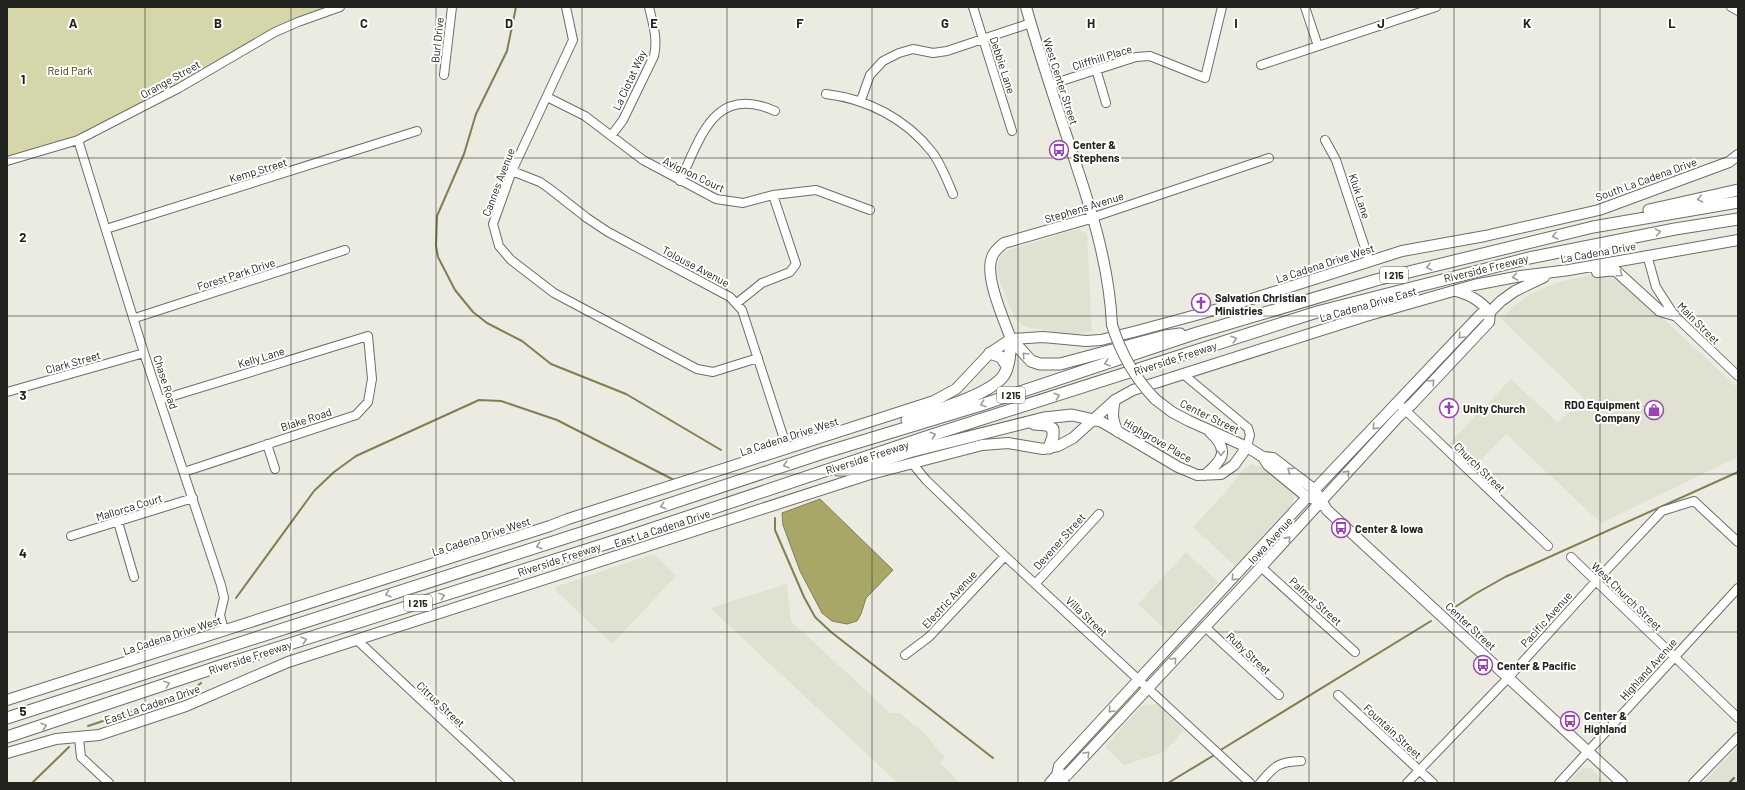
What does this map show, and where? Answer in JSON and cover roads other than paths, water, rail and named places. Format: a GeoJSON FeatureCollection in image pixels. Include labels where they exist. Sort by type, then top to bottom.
{"type":"FeatureCollection","features":[{"type":"Feature","properties":{"kind":"highway"},"geometry":{"type":"LineString","coordinates":[[1593,227],[1611,219],[1738,190]]}},
{"type":"Feature","properties":{"kind":"highway","name":"Riverside Freeway"},"geometry":{"type":"LineString","coordinates":[[7,718],[618,521],[823,453],[981,405],[1197,333],[1376,280],[1593,227],[1738,202]]}},
{"type":"Feature","properties":{"kind":"highway","name":"Riverside Freeway"},"geometry":{"type":"LineString","coordinates":[[7,737],[217,667],[624,538],[932,435],[1317,312],[1529,258],[1675,229],[1738,219]]}},
{"type":"Feature","properties":{"kind":"highway"},"geometry":{"type":"LineString","coordinates":[[1011,339],[1031,361],[1040,364],[1060,364],[1165,336],[1197,333]]}},
{"type":"Feature","properties":{"kind":"highway"},"geometry":{"type":"LineString","coordinates":[[823,453],[854,438],[940,409],[984,391],[1001,379],[1007,366],[1011,339]]}},
{"type":"Feature","properties":{"kind":"highway"},"geometry":{"type":"LineString","coordinates":[[990,352],[1001,357],[1007,366]]}},
{"type":"Feature","properties":{"kind":"highway"},"geometry":{"type":"LineString","coordinates":[[829,470],[855,470],[909,452],[1044,418],[1072,415],[1094,420]]}},
{"type":"Feature","properties":{"kind":"highway"},"geometry":{"type":"LineString","coordinates":[[1020,425],[1039,424],[1051,426],[1054,433],[1049,448]]}},
{"type":"Feature","properties":{"kind":"main road","name":"West Center Street"},"geometry":{"type":"LineString","coordinates":[[1026,7],[1049,85],[1094,217],[1105,264],[1112,325]]}},
{"type":"Feature","properties":{"kind":"main road","name":"South La Cadena Drive"},"geometry":{"type":"LineString","coordinates":[[1571,217],[1622,202],[1734,163],[1738,155]]}},
{"type":"Feature","properties":{"kind":"main road","name":"Stephens Avenue"},"geometry":{"type":"LineString","coordinates":[[1011,339],[990,278],[989,266],[992,257],[1004,243],[1094,217]]}},
{"type":"Feature","properties":{"kind":"main road","name":"La Cadena Drive West"},"geometry":{"type":"LineString","coordinates":[[7,700],[945,397],[967,380],[990,352],[1011,339],[1043,337],[1086,341],[1101,340],[1233,305],[1402,250],[1485,236],[1571,217]]}},
{"type":"Feature","properties":{"kind":"main road","name":"La Cadena Drive"},"geometry":{"type":"LineString","coordinates":[[1553,273],[1738,240]]}},
{"type":"Feature","properties":{"kind":"main road"},"geometry":{"type":"LineString","coordinates":[[1569,270],[1584,274],[1616,270],[1660,311],[1674,315]]}},
{"type":"Feature","properties":{"kind":"main road","name":"La Cadena Drive East"},"geometry":{"type":"LineString","coordinates":[[801,496],[867,475],[995,443],[1049,448],[1069,440],[1094,420],[1115,400],[1133,390],[1366,316],[1474,285],[1522,276],[1553,273]]}},
{"type":"Feature","properties":{"kind":"main road","name":"Iowa Avenue"},"geometry":{"type":"LineString","coordinates":[[1054,779],[1059,766],[1307,497],[1481,314],[1490,312],[1501,301],[1529,283],[1553,273]]}},
{"type":"Feature","properties":{"kind":"main road"},"geometry":{"type":"LineString","coordinates":[[1456,291],[1470,295],[1482,303],[1490,312]]}},
{"type":"Feature","properties":{"kind":"main road","name":"Iowa Avenue"},"geometry":{"type":"LineString","coordinates":[[1054,779],[1067,775],[1262,567],[1405,410],[1490,322],[1490,312]]}},
{"type":"Feature","properties":{"kind":"main road","name":"Center Street"},"geometry":{"type":"LineString","coordinates":[[1112,325],[1127,363],[1137,378],[1155,399],[1172,412],[1248,447],[1263,456],[1273,458],[1315,490],[1327,510],[1622,783]]}},
{"type":"Feature","properties":{"kind":"main road"},"geometry":{"type":"LineString","coordinates":[[1115,400],[1112,420],[1118,432]]}},
{"type":"Feature","properties":{"kind":"main road","name":"Highgrove Place"},"geometry":{"type":"LineString","coordinates":[[1094,420],[1102,422],[1188,472],[1205,475],[1221,474],[1231,468],[1248,447]]}},
{"type":"Feature","properties":{"kind":"main road"},"geometry":{"type":"LineString","coordinates":[[1205,475],[1217,465],[1222,455],[1220,444],[1207,429]]}},
{"type":"Feature","properties":{"kind":"main road","name":"Center Street"},"geometry":{"type":"LineString","coordinates":[[1263,456],[1268,465],[1307,497],[1321,502]]}},
{"type":"Feature","properties":{"kind":"main road","name":"East La Cadena Drive"},"geometry":{"type":"LineString","coordinates":[[7,753],[56,739],[99,735],[186,706],[288,662],[801,496]]}},
{"type":"Feature","properties":{"kind":"street","name":"Orange Street"},"geometry":{"type":"LineString","coordinates":[[7,162],[78,140],[179,88],[275,32],[340,7]]}},
{"type":"Feature","properties":{"kind":"street","name":"Burl Drive"},"geometry":{"type":"LineString","coordinates":[[444,75],[452,7]]}},
{"type":"Feature","properties":{"kind":"street","name":"Cannes Avenue"},"geometry":{"type":"LineString","coordinates":[[566,7],[573,40],[512,171],[493,224],[499,246],[511,260],[554,294],[697,369],[713,372],[758,358]]}},
{"type":"Feature","properties":{"kind":"street","name":"La Ciotat Way"},"geometry":{"type":"LineString","coordinates":[[611,136],[623,120],[654,56],[656,48],[656,34],[649,7]]}},
{"type":"Feature","properties":{"kind":"street","name":"Debbie Lane"},"geometry":{"type":"LineString","coordinates":[[973,7],[1012,131]]}},
{"type":"Feature","properties":{"kind":"street","name":"Cliffhill Place"},"geometry":{"type":"LineString","coordinates":[[1049,85],[1136,57],[1150,56],[1205,78],[1222,7]]}},
{"type":"Feature","properties":{"kind":"street"},"geometry":{"type":"LineString","coordinates":[[1305,7],[1318,46]]}},
{"type":"Feature","properties":{"kind":"street"},"geometry":{"type":"LineString","coordinates":[[1262,65],[1425,9],[1436,7]]}},
{"type":"Feature","properties":{"kind":"street"},"geometry":{"type":"LineString","coordinates":[[1731,7],[1738,11]]}},
{"type":"Feature","properties":{"kind":"street"},"geometry":{"type":"LineString","coordinates":[[861,100],[870,75],[883,61],[899,53],[913,49],[933,53],[947,51],[1031,24]]}},
{"type":"Feature","properties":{"kind":"street"},"geometry":{"type":"LineString","coordinates":[[1096,69],[1106,103]]}},
{"type":"Feature","properties":{"kind":"street"},"geometry":{"type":"LineString","coordinates":[[826,94],[861,100],[880,108],[905,125],[921,139],[933,153],[940,165],[952,194]]}},
{"type":"Feature","properties":{"kind":"street","name":"Avignon Court"},"geometry":{"type":"LineString","coordinates":[[547,97],[585,116],[643,160],[716,199],[743,203],[773,195],[816,190],[870,210]]}},
{"type":"Feature","properties":{"kind":"street"},"geometry":{"type":"LineString","coordinates":[[680,181],[704,131],[711,119],[717,114],[731,106],[740,104],[759,105],[775,111]]}},
{"type":"Feature","properties":{"kind":"street","name":"Kemp Street"},"geometry":{"type":"LineString","coordinates":[[106,229],[417,131]]}},
{"type":"Feature","properties":{"kind":"street","name":"Chase Road"},"geometry":{"type":"LineString","coordinates":[[78,140],[135,318],[144,353],[193,498],[223,594],[224,601],[220,615],[224,630]]}},
{"type":"Feature","properties":{"kind":"street","name":"Kluk Lane"},"geometry":{"type":"LineString","coordinates":[[1325,140],[1336,160],[1369,260]]}},
{"type":"Feature","properties":{"kind":"street","name":"Stephens Avenue"},"geometry":{"type":"LineString","coordinates":[[1094,217],[1270,158]]}},
{"type":"Feature","properties":{"kind":"street","name":"Tolouse Avenue"},"geometry":{"type":"LineString","coordinates":[[512,171],[540,182],[598,226],[730,297],[737,303]]}},
{"type":"Feature","properties":{"kind":"street"},"geometry":{"type":"LineString","coordinates":[[773,195],[796,264],[790,272],[762,283],[737,303],[742,310],[787,448]]}},
{"type":"Feature","properties":{"kind":"street","name":"Forest Park Drive"},"geometry":{"type":"LineString","coordinates":[[135,318],[344,250]]}},
{"type":"Feature","properties":{"kind":"street","name":"Main Street"},"geometry":{"type":"LineString","coordinates":[[1647,256],[1656,287],[1674,315],[1738,376]]}},
{"type":"Feature","properties":{"kind":"street","name":"Kelly Lane"},"geometry":{"type":"LineString","coordinates":[[160,400],[368,336]]}},
{"type":"Feature","properties":{"kind":"street","name":"Blake Road"},"geometry":{"type":"LineString","coordinates":[[184,472],[356,415],[368,402],[372,379],[368,336]]}},
{"type":"Feature","properties":{"kind":"street","name":"Clark Street"},"geometry":{"type":"LineString","coordinates":[[7,392],[144,353]]}},
{"type":"Feature","properties":{"kind":"street","name":"Center Street"},"geometry":{"type":"LineString","coordinates":[[1183,374],[1248,428],[1250,435],[1248,447]]}},
{"type":"Feature","properties":{"kind":"street","name":"Church Street"},"geometry":{"type":"LineString","coordinates":[[1398,402],[1548,546]]}},
{"type":"Feature","properties":{"kind":"street"},"geometry":{"type":"LineString","coordinates":[[267,444],[275,469]]}},
{"type":"Feature","properties":{"kind":"street","name":"Villa Street"},"geometry":{"type":"LineString","coordinates":[[912,463],[926,480],[1005,556],[1223,760],[1250,783]]}},
{"type":"Feature","properties":{"kind":"street","name":"Mallorca Court"},"geometry":{"type":"LineString","coordinates":[[72,536],[193,498]]}},
{"type":"Feature","properties":{"kind":"street","name":"Pacific Avenue"},"geometry":{"type":"LineString","coordinates":[[1407,783],[1508,678],[1662,511],[1694,501],[1738,542]]}},
{"type":"Feature","properties":{"kind":"street","name":"Devener Street"},"geometry":{"type":"LineString","coordinates":[[1036,584],[1099,514]]}},
{"type":"Feature","properties":{"kind":"street"},"geometry":{"type":"LineString","coordinates":[[118,522],[134,577]]}},
{"type":"Feature","properties":{"kind":"street","name":"Electric Avenue"},"geometry":{"type":"LineString","coordinates":[[905,654],[928,637],[1005,556]]}},
{"type":"Feature","properties":{"kind":"street","name":"West Church Street"},"geometry":{"type":"LineString","coordinates":[[1571,557],[1738,718]]}},
{"type":"Feature","properties":{"kind":"street","name":"Palmer Street"},"geometry":{"type":"LineString","coordinates":[[1262,567],[1355,652]]}},
{"type":"Feature","properties":{"kind":"street","name":"Highland Avenue"},"geometry":{"type":"LineString","coordinates":[[1558,783],[1738,588]]}},
{"type":"Feature","properties":{"kind":"street","name":"Ruby Street"},"geometry":{"type":"LineString","coordinates":[[1205,627],[1278,695]]}},
{"type":"Feature","properties":{"kind":"street","name":"Citrus Street"},"geometry":{"type":"LineString","coordinates":[[357,640],[510,783]]}},
{"type":"Feature","properties":{"kind":"street","name":"Fountain Street"},"geometry":{"type":"LineString","coordinates":[[1338,695],[1433,783]]}},
{"type":"Feature","properties":{"kind":"street"},"geometry":{"type":"LineString","coordinates":[[1693,783],[1738,737]]}},
{"type":"Feature","properties":{"kind":"street"},"geometry":{"type":"LineString","coordinates":[[79,738],[81,758],[109,783]]}},
{"type":"Feature","properties":{"kind":"street"},"geometry":{"type":"LineString","coordinates":[[1260,783],[1277,766],[1285,762],[1301,761]]}},
{"type":"Feature","properties":{"kind":"street"},"geometry":{"type":"LineString","coordinates":[[1054,779],[1065,783]]}},
{"type":"Feature","properties":{"kind":"waterway"},"geometry":{"type":"LineString","coordinates":[[516,7],[507,51],[476,114],[464,154],[437,216],[436,246],[438,257],[455,290],[473,312],[487,323],[522,341],[551,364],[626,394],[721,450]]}},
{"type":"Feature","properties":{"kind":"waterway"},"geometry":{"type":"LineString","coordinates":[[236,598],[314,491],[334,472],[356,456],[479,400],[501,401],[557,420],[674,480]]}},
{"type":"Feature","properties":{"kind":"waterway"},"geometry":{"type":"LineString","coordinates":[[1452,609],[1505,577],[1738,472]]}},
{"type":"Feature","properties":{"kind":"waterway"},"geometry":{"type":"LineString","coordinates":[[775,518],[775,530],[804,597],[815,617],[831,632],[993,758]]}},
{"type":"Feature","properties":{"kind":"waterway"},"geometry":{"type":"LineString","coordinates":[[1219,751],[1431,621]]}},
{"type":"Feature","properties":{"kind":"waterway"},"geometry":{"type":"LineString","coordinates":[[88,726],[190,692],[201,683]]}},
{"type":"Feature","properties":{"kind":"waterway"},"geometry":{"type":"LineString","coordinates":[[32,783],[69,747]]}},
{"type":"Feature","properties":{"kind":"waterway"},"geometry":{"type":"LineString","coordinates":[[1168,783],[1216,754]]}},
{"type":"Feature","properties":{"kind":"railway"},"geometry":{"type":"LineString","coordinates":[[1729,783],[1738,774]]}},
{"type":"Feature","properties":{"kind":"place","name":"Center & Stephens"},"geometry":{"type":"Point","coordinates":[1059,150]}},
{"type":"Feature","properties":{"kind":"place","name":"Salvation Christian Ministries"},"geometry":{"type":"Point","coordinates":[1201,303]}},
{"type":"Feature","properties":{"kind":"place","name":"Unity Church"},"geometry":{"type":"Point","coordinates":[1449,408]}},
{"type":"Feature","properties":{"kind":"place","name":"RDO Equipment Company"},"geometry":{"type":"Point","coordinates":[1654,410]}},
{"type":"Feature","properties":{"kind":"place","name":"Center & Iowa"},"geometry":{"type":"Point","coordinates":[1341,528]}},
{"type":"Feature","properties":{"kind":"place","name":"Center & Pacific"},"geometry":{"type":"Point","coordinates":[1483,665]}},
{"type":"Feature","properties":{"kind":"place","name":"Center & Highland"},"geometry":{"type":"Point","coordinates":[1570,721]}},
{"type":"Feature","properties":{"kind":"park label","name":"Reid Park"},"geometry":{"type":"Point","coordinates":[70,70]}}]}
